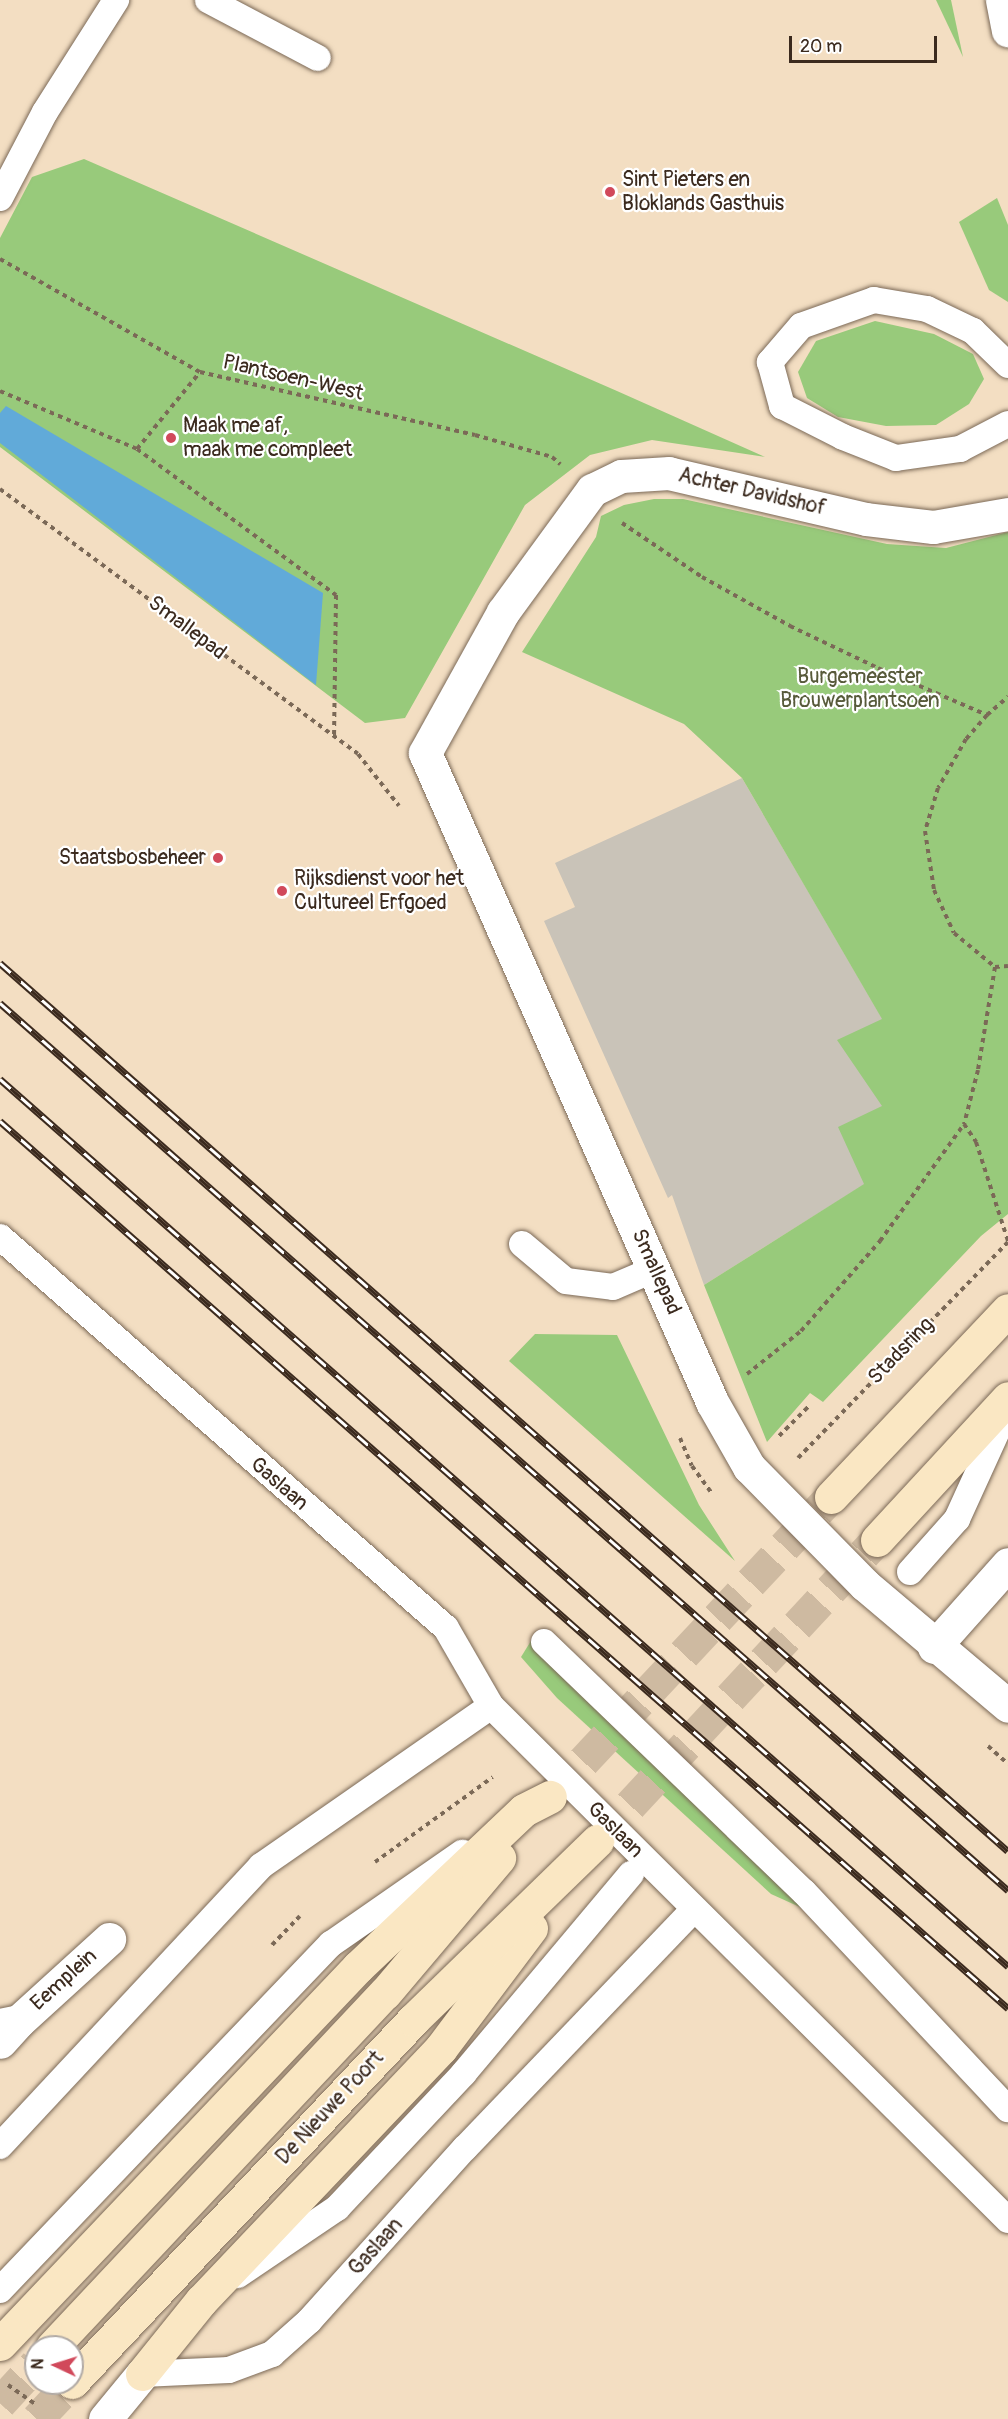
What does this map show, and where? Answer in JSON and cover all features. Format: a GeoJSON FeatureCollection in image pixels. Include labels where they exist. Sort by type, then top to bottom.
{"type":"FeatureCollection","features":[{"type":"Feature","properties":{"kind":"main road"},"geometry":{"type":"LineString","coordinates":[[831,1497],[1008,1310]]}},
{"type":"Feature","properties":{"kind":"main road"},"geometry":{"type":"LineString","coordinates":[[877,1540],[1008,1398]]}},
{"type":"Feature","properties":{"kind":"main road"},"geometry":{"type":"LineString","coordinates":[[0,2344],[358,1967],[537,1803]]}},
{"type":"Feature","properties":{"kind":"main road","name":"De Nieuwe Poort"},"geometry":{"type":"LineString","coordinates":[[63,2335],[385,1993],[537,1803]]}},
{"type":"Feature","properties":{"kind":"main road","name":"De Nieuwe Poort"},"geometry":{"type":"LineString","coordinates":[[84,2369],[413,2020],[597,1841],[441,2048],[201,2301]]}},
{"type":"Feature","properties":{"kind":"main road"},"geometry":{"type":"LineString","coordinates":[[142,2374],[201,2301]]}},
{"type":"Feature","properties":{"kind":"street"},"geometry":{"type":"LineString","coordinates":[[1002,0],[1008,30]]}},
{"type":"Feature","properties":{"kind":"street","name":"Achter Davidshof"},"geometry":{"type":"LineString","coordinates":[[425,753],[503,612],[592,490],[621,476],[669,472],[866,519],[933,527],[1008,514]]}},
{"type":"Feature","properties":{"kind":"street","name":"Smallepad"},"geometry":{"type":"LineString","coordinates":[[425,753],[712,1402],[749,1467],[865,1585],[934,1647],[1008,1706]]}},
{"type":"Feature","properties":{"kind":"street"},"geometry":{"type":"LineString","coordinates":[[934,1647],[1008,1564]]}},
{"type":"Feature","properties":{"kind":"street","name":"Eemplein"},"geometry":{"type":"LineString","coordinates":[[6,2029],[109,1939]]}},
{"type":"Feature","properties":{"kind":"street"},"geometry":{"type":"LineString","coordinates":[[105,2419],[142,2374]]}},
{"type":"Feature","properties":{"kind":"lane"},"geometry":{"type":"LineString","coordinates":[[0,198],[45,112],[116,0]]}},
{"type":"Feature","properties":{"kind":"lane"},"geometry":{"type":"LineString","coordinates":[[208,0],[318,58]]}},
{"type":"Feature","properties":{"kind":"lane"},"geometry":{"type":"LineString","coordinates":[[1008,365],[973,331],[927,309],[874,300],[801,326],[770,362],[782,406],[843,438],[896,458],[960,449],[1008,423]]}},
{"type":"Feature","properties":{"kind":"lane","name":"Gaslaan"},"geometry":{"type":"LineString","coordinates":[[0,1237],[446,1628],[491,1706],[694,1909],[465,2148],[309,2321],[272,2354],[229,2370],[142,2374]]}},
{"type":"Feature","properties":{"kind":"lane"},"geometry":{"type":"LineString","coordinates":[[522,1244],[566,1281],[613,1287],[655,1269]]}},
{"type":"Feature","properties":{"kind":"lane"},"geometry":{"type":"LineString","coordinates":[[910,1572],[957,1519],[1008,1407]]}},
{"type":"Feature","properties":{"kind":"lane"},"geometry":{"type":"LineString","coordinates":[[544,1641],[804,1892],[1008,2109]]}},
{"type":"Feature","properties":{"kind":"lane"},"geometry":{"type":"LineString","coordinates":[[0,2145],[261,1866],[491,1706]]}},
{"type":"Feature","properties":{"kind":"lane"},"geometry":{"type":"LineString","coordinates":[[0,2290],[332,1944],[537,1803]]}},
{"type":"Feature","properties":{"kind":"lane"},"geometry":{"type":"LineString","coordinates":[[201,2301],[337,2208],[464,2073],[631,1874]]}},
{"type":"Feature","properties":{"kind":"lane"},"geometry":{"type":"LineString","coordinates":[[694,1909],[1008,2220]]}},
{"type":"Feature","properties":{"kind":"path","name":"Plantsoen-West"},"geometry":{"type":"LineString","coordinates":[[0,260],[200,372],[475,435],[552,457],[592,490],[629,531],[702,577],[790,626],[987,715]]}},
{"type":"Feature","properties":{"kind":"path"},"geometry":{"type":"LineString","coordinates":[[137,449],[200,372]]}},
{"type":"Feature","properties":{"kind":"path"},"geometry":{"type":"LineString","coordinates":[[0,390],[137,449],[336,595],[334,737]]}},
{"type":"Feature","properties":{"kind":"path","name":"Smallepad"},"geometry":{"type":"LineString","coordinates":[[0,489],[334,737],[372,768]]}},
{"type":"Feature","properties":{"kind":"path"},"geometry":{"type":"LineString","coordinates":[[1008,697],[987,715],[966,739],[939,788],[925,831],[934,890],[954,933],[995,966],[1008,966]]}},
{"type":"Feature","properties":{"kind":"path"},"geometry":{"type":"LineString","coordinates":[[712,1402],[801,1331],[880,1240],[964,1124],[978,1070],[995,966]]}},
{"type":"Feature","properties":{"kind":"path"},"geometry":{"type":"LineString","coordinates":[[964,1124],[976,1142],[1008,1241]]}},
{"type":"Feature","properties":{"kind":"path","name":"Stadsring"},"geometry":{"type":"LineString","coordinates":[[795,1460],[1008,1241]]}},
{"type":"Feature","properties":{"kind":"path"},"geometry":{"type":"LineString","coordinates":[[0,2380],[40,2408]]}},
{"type":"Feature","properties":{"kind":"shaded area"},"geometry":{"type":"Polygon","coordinates":[[[742,778],[883,1020],[882,1107],[865,1184],[704,1285],[672,1195],[668,1198],[544,921],[575,907],[555,863],[742,778]]]}},
{"type":"Feature","properties":{"kind":"green space"},"geometry":{"type":"Polygon","coordinates":[[[936,0],[951,0],[963,57],[936,0]]]}},
{"type":"Feature","properties":{"kind":"green space"},"geometry":{"type":"Polygon","coordinates":[[[84,159],[765,457],[652,440],[590,455],[525,505],[405,718],[365,723],[0,447],[0,238],[32,177],[84,159]]]}},
{"type":"Feature","properties":{"kind":"green space"},"geometry":{"type":"Polygon","coordinates":[[[997,198],[1008,225],[1008,302],[989,290],[959,222],[997,198]]]}},
{"type":"Feature","properties":{"kind":"green space"},"geometry":{"type":"Polygon","coordinates":[[[875,321],[934,334],[973,354],[984,379],[969,404],[936,425],[886,426],[838,417],[807,398],[798,372],[816,341],[875,321]]]}},
{"type":"Feature","properties":{"kind":"green space","name":"Burgemeester Brouwerplantsoen"},"geometry":{"type":"Polygon","coordinates":[[[654,499],[683,499],[887,544],[946,548],[1008,532],[1008,1214],[981,1236],[823,1402],[810,1393],[767,1442],[704,1285],[864,1184],[838,1127],[882,1106],[837,1040],[882,1019],[742,778],[684,724],[522,652],[596,537],[601,516],[624,505],[654,499]]]}},
{"type":"Feature","properties":{"kind":"green space"},"geometry":{"type":"Polygon","coordinates":[[[535,1334],[617,1335],[699,1505],[735,1561],[509,1361],[535,1334]]]}},
{"type":"Feature","properties":{"kind":"green space"},"geometry":{"type":"Polygon","coordinates":[[[534,1636],[802,1908],[771,1894],[557,1698],[521,1657],[534,1636]]]}},
{"type":"Feature","properties":{"kind":"water"},"geometry":{"type":"Polygon","coordinates":[[[6,406],[323,593],[316,685],[0,443],[0,413],[6,406]]]}},
{"type":"Feature","properties":{"kind":"tunnel"},"geometry":{"type":"LineString","coordinates":[[550,1797],[831,1497]]}},
{"type":"Feature","properties":{"kind":"tunnel"},"geometry":{"type":"LineString","coordinates":[[597,1841],[877,1540]]}},
{"type":"Feature","properties":{"kind":"tunnel"},"geometry":{"type":"LineString","coordinates":[[0,2403],[24,2377]]}},
{"type":"Feature","properties":{"kind":"tunnel"},"geometry":{"type":"LineString","coordinates":[[37,2419],[60,2395]]}},
{"type":"Feature","properties":{"kind":"railway"},"geometry":{"type":"LineString","coordinates":[[0,963],[1008,1851]]}},
{"type":"Feature","properties":{"kind":"railway"},"geometry":{"type":"LineString","coordinates":[[0,1003],[1008,1890]]}},
{"type":"Feature","properties":{"kind":"railway"},"geometry":{"type":"LineString","coordinates":[[0,1079],[1008,1966]]}},
{"type":"Feature","properties":{"kind":"railway"},"geometry":{"type":"LineString","coordinates":[[0,1121],[1008,2008]]}},
{"type":"Feature","properties":{"kind":"place","name":"Sint Pieters en Bloklands Gasthuis"},"geometry":{"type":"Point","coordinates":[610,192]}},
{"type":"Feature","properties":{"kind":"place","name":"Maak me af, maak me compleet"},"geometry":{"type":"Point","coordinates":[171,438]}},
{"type":"Feature","properties":{"kind":"place","name":"Staatsbosbeheer"},"geometry":{"type":"Point","coordinates":[218,858]}},
{"type":"Feature","properties":{"kind":"place","name":"Rijksdienst voor het Cultureel Erfgoed"},"geometry":{"type":"Point","coordinates":[282,891]}}]}
